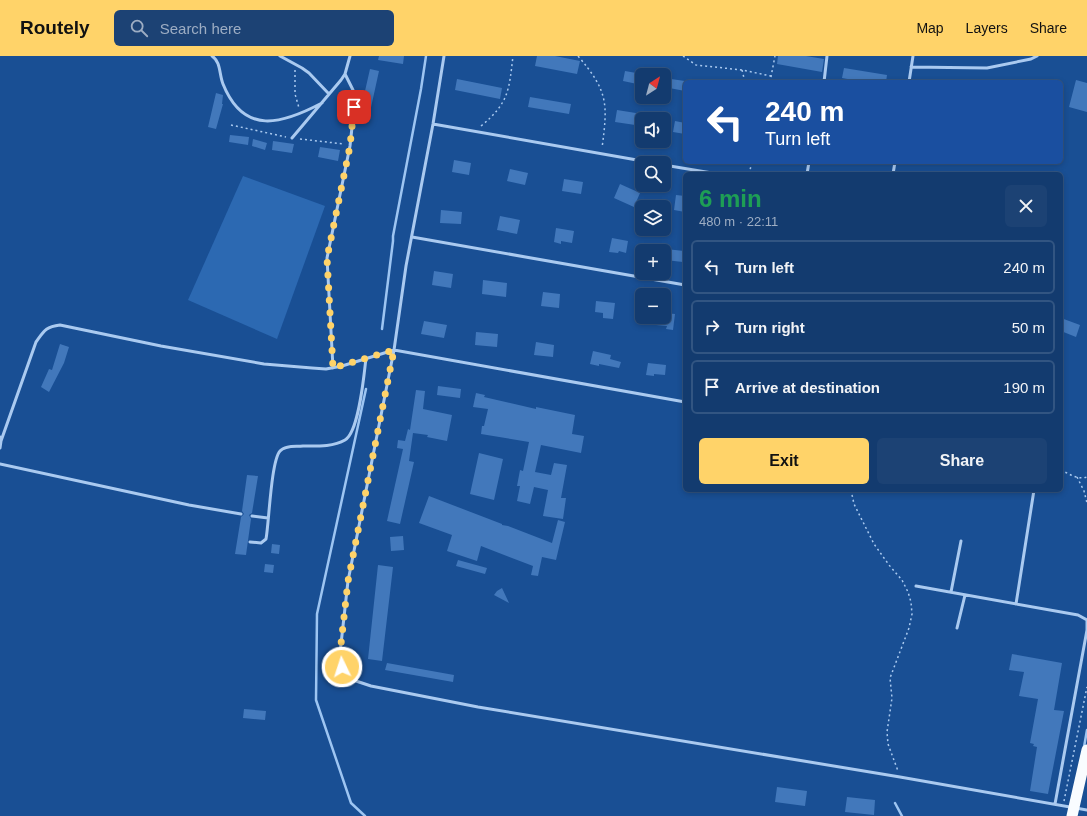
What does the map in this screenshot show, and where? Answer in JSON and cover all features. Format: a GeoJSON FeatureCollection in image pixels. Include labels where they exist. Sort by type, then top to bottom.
{"type":"FeatureCollection","features":[{"type":"Feature","properties":{"kind":"highway"},"geometry":{"type":"LineString","coordinates":[[1070,810],[1087,750]]}},
{"type":"Feature","properties":{"kind":"lane"},"geometry":{"type":"LineString","coordinates":[[212,56],[218,62],[222,82],[229,96],[241,111],[250,117],[272,122],[282,120],[302,113],[322,102]]}},
{"type":"Feature","properties":{"kind":"lane"},"geometry":{"type":"LineString","coordinates":[[280,56],[309,73],[329,94]]}},
{"type":"Feature","properties":{"kind":"lane"},"geometry":{"type":"LineString","coordinates":[[292,138],[345,74],[350,56]]}},
{"type":"Feature","properties":{"kind":"lane"},"geometry":{"type":"LineString","coordinates":[[444,56],[433,124],[406,266],[394,350],[347,588],[340,653],[342,667],[347,674],[353,680],[370,686],[478,707],[900,777],[1055,804],[1070,810],[1087,810]]}},
{"type":"Feature","properties":{"kind":"lane"},"geometry":{"type":"LineString","coordinates":[[824,80],[827,56]]}},
{"type":"Feature","properties":{"kind":"lane"},"geometry":{"type":"LineString","coordinates":[[909,80],[913,56]]}},
{"type":"Feature","properties":{"kind":"lane"},"geometry":{"type":"LineString","coordinates":[[911,68],[986,68],[1031,59],[1037,56]]}},
{"type":"Feature","properties":{"kind":"lane"},"geometry":{"type":"LineString","coordinates":[[333,368],[327,258],[350,146],[355,99],[353,90],[345,74]]}},
{"type":"Feature","properties":{"kind":"lane"},"geometry":{"type":"LineString","coordinates":[[433,124],[635,160]]}},
{"type":"Feature","properties":{"kind":"lane"},"geometry":{"type":"LineString","coordinates":[[671,166],[706,172]]}},
{"type":"Feature","properties":{"kind":"lane"},"geometry":{"type":"LineString","coordinates":[[412,237],[683,285]]}},
{"type":"Feature","properties":{"kind":"lane"},"geometry":{"type":"LineString","coordinates":[[0,448],[36,342],[43,332],[50,326],[60,325],[161,346],[264,364],[312,368],[333,368],[394,350],[683,402]]}},
{"type":"Feature","properties":{"kind":"lane"},"geometry":{"type":"LineString","coordinates":[[250,542],[261,543],[266,539],[274,474],[280,451],[284,448],[320,446],[338,443],[345,440],[352,432],[359,406],[366,358]]}},
{"type":"Feature","properties":{"kind":"lane"},"geometry":{"type":"LineString","coordinates":[[0,436],[2,441]]}},
{"type":"Feature","properties":{"kind":"lane"},"geometry":{"type":"LineString","coordinates":[[0,464],[189,505],[241,514]]}},
{"type":"Feature","properties":{"kind":"lane"},"geometry":{"type":"LineString","coordinates":[[1016,604],[1034,492]]}},
{"type":"Feature","properties":{"kind":"lane"},"geometry":{"type":"LineString","coordinates":[[252,516],[268,518]]}},
{"type":"Feature","properties":{"kind":"lane"},"geometry":{"type":"LineString","coordinates":[[951,592],[961,541]]}},
{"type":"Feature","properties":{"kind":"lane"},"geometry":{"type":"LineString","coordinates":[[916,586],[1078,615],[1087,620],[1087,630],[1055,804]]}},
{"type":"Feature","properties":{"kind":"lane"},"geometry":{"type":"LineString","coordinates":[[957,628],[965,595]]}},
{"type":"Feature","properties":{"kind":"path"},"geometry":{"type":"LineString","coordinates":[[474,131],[491,117],[502,105],[507,93],[512,56]]}},
{"type":"Feature","properties":{"kind":"path"},"geometry":{"type":"LineString","coordinates":[[578,56],[595,77],[605,102],[606,116],[602,154]]}},
{"type":"Feature","properties":{"kind":"path"},"geometry":{"type":"LineString","coordinates":[[683,56],[696,65],[742,70],[771,76]]}},
{"type":"Feature","properties":{"kind":"path"},"geometry":{"type":"LineString","coordinates":[[770,80],[775,56]]}},
{"type":"Feature","properties":{"kind":"path"},"geometry":{"type":"LineString","coordinates":[[296,65],[295,94],[302,113]]}},
{"type":"Feature","properties":{"kind":"path"},"geometry":{"type":"LineString","coordinates":[[742,70],[744,80]]}},
{"type":"Feature","properties":{"kind":"path"},"geometry":{"type":"LineString","coordinates":[[1063,471],[1077,477],[1087,477]]}},
{"type":"Feature","properties":{"kind":"path"},"geometry":{"type":"LineString","coordinates":[[1077,477],[1087,503]]}},
{"type":"Feature","properties":{"kind":"path"},"geometry":{"type":"LineString","coordinates":[[851,492],[854,504],[874,544],[888,565],[902,580],[911,602],[912,614],[909,628],[890,678],[892,698],[886,732],[891,755],[900,777]]}},
{"type":"Feature","properties":{"kind":"path"},"geometry":{"type":"LineString","coordinates":[[1070,810],[1065,789],[1087,687]]}},
{"type":"Feature","properties":{"kind":"shaded area"},"geometry":{"type":"Polygon","coordinates":[[[243,176],[325,206],[277,339],[188,300],[243,176]]]}},
{"type":"Feature","properties":{"kind":"building"},"geometry":{"type":"Polygon","coordinates":[[[379,56],[404,56],[403,64],[378,60],[379,56]]]}},
{"type":"Feature","properties":{"kind":"building"},"geometry":{"type":"Polygon","coordinates":[[[537,56],[555,56],[580,61],[577,74],[535,66],[537,56]]]}},
{"type":"Feature","properties":{"kind":"building"},"geometry":{"type":"Polygon","coordinates":[[[778,56],[806,56],[824,59],[822,72],[777,64],[778,56]]]}},
{"type":"Feature","properties":{"kind":"building"},"geometry":{"type":"Polygon","coordinates":[[[844,68],[887,75],[886,80],[853,80],[842,78],[844,68]]]}},
{"type":"Feature","properties":{"kind":"building"},"geometry":{"type":"Polygon","coordinates":[[[370,69],[379,71],[370,112],[362,110],[361,123],[356,122],[359,90],[365,91],[370,69]]]}},
{"type":"Feature","properties":{"kind":"building"},"geometry":{"type":"Polygon","coordinates":[[[625,71],[635,73],[635,84],[623,81],[625,71]]]}},
{"type":"Feature","properties":{"kind":"building"},"geometry":{"type":"Polygon","coordinates":[[[457,79],[502,88],[500,99],[455,90],[457,79]]]}},
{"type":"Feature","properties":{"kind":"building"},"geometry":{"type":"Polygon","coordinates":[[[671,79],[683,81],[683,91],[671,88],[671,79]]]}},
{"type":"Feature","properties":{"kind":"building"},"geometry":{"type":"Polygon","coordinates":[[[1076,80],[1087,83],[1087,112],[1069,107],[1076,80]]]}},
{"type":"Feature","properties":{"kind":"building"},"geometry":{"type":"Polygon","coordinates":[[[216,93],[223,95],[223,104],[216,129],[208,127],[216,93]]]}},
{"type":"Feature","properties":{"kind":"building"},"geometry":{"type":"Polygon","coordinates":[[[530,97],[571,104],[569,114],[528,107],[530,97]]]}},
{"type":"Feature","properties":{"kind":"building"},"geometry":{"type":"Polygon","coordinates":[[[340,110],[351,112],[350,121],[338,119],[340,110]]]}},
{"type":"Feature","properties":{"kind":"building"},"geometry":{"type":"Polygon","coordinates":[[[617,110],[635,113],[635,125],[615,122],[617,110]]]}},
{"type":"Feature","properties":{"kind":"building"},"geometry":{"type":"Polygon","coordinates":[[[675,121],[683,123],[683,134],[673,132],[675,121]]]}},
{"type":"Feature","properties":{"kind":"building"},"geometry":{"type":"Polygon","coordinates":[[[230,135],[249,137],[248,145],[229,142],[230,135]]]}},
{"type":"Feature","properties":{"kind":"building"},"geometry":{"type":"Polygon","coordinates":[[[253,139],[267,143],[265,150],[252,146],[253,139]]]}},
{"type":"Feature","properties":{"kind":"building"},"geometry":{"type":"Polygon","coordinates":[[[273,141],[294,144],[292,153],[272,150],[273,141]]]}},
{"type":"Feature","properties":{"kind":"building"},"geometry":{"type":"Polygon","coordinates":[[[320,147],[340,150],[338,161],[318,157],[320,147]]]}},
{"type":"Feature","properties":{"kind":"building"},"geometry":{"type":"Polygon","coordinates":[[[454,160],[471,163],[469,175],[452,172],[454,160]]]}},
{"type":"Feature","properties":{"kind":"building"},"geometry":{"type":"Polygon","coordinates":[[[510,169],[528,173],[525,185],[507,181],[510,169]]]}},
{"type":"Feature","properties":{"kind":"building"},"geometry":{"type":"Polygon","coordinates":[[[564,179],[583,182],[581,194],[562,191],[564,179]]]}},
{"type":"Feature","properties":{"kind":"building"},"geometry":{"type":"Polygon","coordinates":[[[620,184],[640,193],[637,200],[635,200],[634,207],[614,198],[620,184]]]}},
{"type":"Feature","properties":{"kind":"building"},"geometry":{"type":"Polygon","coordinates":[[[676,195],[683,196],[683,212],[674,210],[676,195]]]}},
{"type":"Feature","properties":{"kind":"building"},"geometry":{"type":"Polygon","coordinates":[[[441,210],[462,212],[461,224],[440,223],[441,210]]]}},
{"type":"Feature","properties":{"kind":"building"},"geometry":{"type":"Polygon","coordinates":[[[500,216],[520,220],[517,234],[497,230],[500,216]]]}},
{"type":"Feature","properties":{"kind":"building"},"geometry":{"type":"Polygon","coordinates":[[[556,228],[574,231],[572,243],[561,241],[561,244],[554,242],[556,228]]]}},
{"type":"Feature","properties":{"kind":"building"},"geometry":{"type":"Polygon","coordinates":[[[612,238],[628,241],[626,253],[619,251],[618,253],[609,252],[612,238]]]}},
{"type":"Feature","properties":{"kind":"building"},"geometry":{"type":"Polygon","coordinates":[[[671,250],[683,251],[683,262],[671,261],[671,250]]]}},
{"type":"Feature","properties":{"kind":"building"},"geometry":{"type":"Polygon","coordinates":[[[434,271],[453,274],[451,288],[432,285],[434,271]]]}},
{"type":"Feature","properties":{"kind":"building"},"geometry":{"type":"Polygon","coordinates":[[[483,280],[507,283],[506,297],[482,294],[483,280]]]}},
{"type":"Feature","properties":{"kind":"building"},"geometry":{"type":"Polygon","coordinates":[[[543,292],[560,294],[559,308],[541,306],[543,292]]]}},
{"type":"Feature","properties":{"kind":"building"},"geometry":{"type":"Polygon","coordinates":[[[596,301],[615,303],[613,319],[603,318],[603,313],[595,312],[596,301]]]}},
{"type":"Feature","properties":{"kind":"building"},"geometry":{"type":"Polygon","coordinates":[[[671,314],[675,314],[673,330],[666,329],[667,326],[656,325],[671,324],[671,314]]]}},
{"type":"Feature","properties":{"kind":"building"},"geometry":{"type":"Polygon","coordinates":[[[1063,319],[1080,325],[1076,337],[1063,332],[1063,319]]]}},
{"type":"Feature","properties":{"kind":"building"},"geometry":{"type":"Polygon","coordinates":[[[424,321],[447,325],[444,338],[421,334],[424,321]]]}},
{"type":"Feature","properties":{"kind":"building"},"geometry":{"type":"Polygon","coordinates":[[[476,332],[498,334],[497,347],[475,345],[476,332]]]}},
{"type":"Feature","properties":{"kind":"building"},"geometry":{"type":"Polygon","coordinates":[[[536,342],[554,345],[553,357],[534,355],[536,342]]]}},
{"type":"Feature","properties":{"kind":"building"},"geometry":{"type":"Polygon","coordinates":[[[60,344],[69,347],[64,363],[49,392],[41,387],[49,369],[52,370],[60,344]]]}},
{"type":"Feature","properties":{"kind":"building"},"geometry":{"type":"Polygon","coordinates":[[[593,351],[611,355],[610,359],[621,362],[619,368],[599,364],[599,366],[590,364],[593,351]]]}},
{"type":"Feature","properties":{"kind":"building"},"geometry":{"type":"Polygon","coordinates":[[[648,363],[666,365],[665,375],[646,375],[648,363]]]}},
{"type":"Feature","properties":{"kind":"building"},"geometry":{"type":"Polygon","coordinates":[[[438,386],[461,389],[460,398],[437,395],[438,386]]]}},
{"type":"Feature","properties":{"kind":"building"},"geometry":{"type":"Polygon","coordinates":[[[416,390],[425,391],[423,409],[452,415],[447,441],[427,437],[428,435],[413,433],[409,461],[414,462],[400,524],[387,521],[403,449],[397,448],[398,440],[405,441],[408,429],[410,430],[416,390]]]}},
{"type":"Feature","properties":{"kind":"building"},"geometry":{"type":"Polygon","coordinates":[[[476,393],[485,395],[484,397],[536,409],[536,407],[575,415],[572,434],[584,436],[581,453],[541,445],[535,472],[551,475],[554,463],[567,465],[561,498],[566,498],[563,519],[543,516],[548,490],[534,487],[530,504],[517,501],[520,486],[517,486],[520,470],[523,471],[529,442],[481,434],[488,409],[473,407],[476,393]]]}},
{"type":"Feature","properties":{"kind":"building"},"geometry":{"type":"Polygon","coordinates":[[[479,453],[503,459],[494,500],[470,494],[479,453]]]}},
{"type":"Feature","properties":{"kind":"building"},"geometry":{"type":"Polygon","coordinates":[[[247,475],[258,476],[252,513],[249,515],[251,519],[246,555],[235,554],[241,517],[244,514],[242,511],[247,475]]]}},
{"type":"Feature","properties":{"kind":"building"},"geometry":{"type":"Polygon","coordinates":[[[429,496],[552,543],[558,520],[565,522],[556,560],[542,557],[538,576],[531,575],[533,566],[481,546],[477,561],[447,551],[452,535],[419,523],[429,496]]]}},
{"type":"Feature","properties":{"kind":"building"},"geometry":{"type":"Polygon","coordinates":[[[403,536],[404,550],[391,551],[390,537],[403,536]]]}},
{"type":"Feature","properties":{"kind":"building"},"geometry":{"type":"Polygon","coordinates":[[[272,544],[280,545],[279,554],[271,553],[272,544]]]}},
{"type":"Feature","properties":{"kind":"building"},"geometry":{"type":"Polygon","coordinates":[[[458,560],[487,568],[485,574],[456,566],[458,560]]]}},
{"type":"Feature","properties":{"kind":"building"},"geometry":{"type":"Polygon","coordinates":[[[265,564],[274,565],[273,573],[264,572],[265,564]]]}},
{"type":"Feature","properties":{"kind":"building"},"geometry":{"type":"Polygon","coordinates":[[[378,565],[393,567],[382,661],[368,659],[378,565]]]}},
{"type":"Feature","properties":{"kind":"building"},"geometry":{"type":"Polygon","coordinates":[[[502,588],[509,603],[494,595],[502,588]]]}},
{"type":"Feature","properties":{"kind":"building"},"geometry":{"type":"Polygon","coordinates":[[[1012,654],[1062,663],[1054,710],[1064,711],[1048,794],[1030,791],[1037,747],[1030,743],[1038,699],[1019,696],[1024,672],[1009,670],[1012,654]]]}},
{"type":"Feature","properties":{"kind":"building"},"geometry":{"type":"Polygon","coordinates":[[[387,663],[454,675],[453,682],[385,670],[387,663]]]}},
{"type":"Feature","properties":{"kind":"building"},"geometry":{"type":"Polygon","coordinates":[[[244,709],[266,711],[265,720],[243,718],[244,709]]]}},
{"type":"Feature","properties":{"kind":"building"},"geometry":{"type":"Polygon","coordinates":[[[777,787],[807,791],[805,806],[775,802],[777,787]]]}},
{"type":"Feature","properties":{"kind":"building"},"geometry":{"type":"Polygon","coordinates":[[[847,797],[875,800],[874,815],[845,812],[847,797]]]}},
{"type":"Feature","properties":{"kind":"waterway"},"geometry":{"type":"LineString","coordinates":[[382,329],[393,236],[426,56]]}},
{"type":"Feature","properties":{"kind":"waterway"},"geometry":{"type":"LineString","coordinates":[[365,816],[351,803],[316,700],[317,614],[366,389]]}},
{"type":"Feature","properties":{"kind":"waterway"},"geometry":{"type":"LineString","coordinates":[[1084,747],[1087,730]]}},
{"type":"Feature","properties":{"kind":"waterway"},"geometry":{"type":"LineString","coordinates":[[895,803],[902,816]]}},
{"type":"Feature","properties":{"kind":"route"},"geometry":{"type":"LineString","coordinates":[[342,667],[340,653],[348,581],[394,350],[333,368],[327,258],[350,146],[354,107]]}}]}
